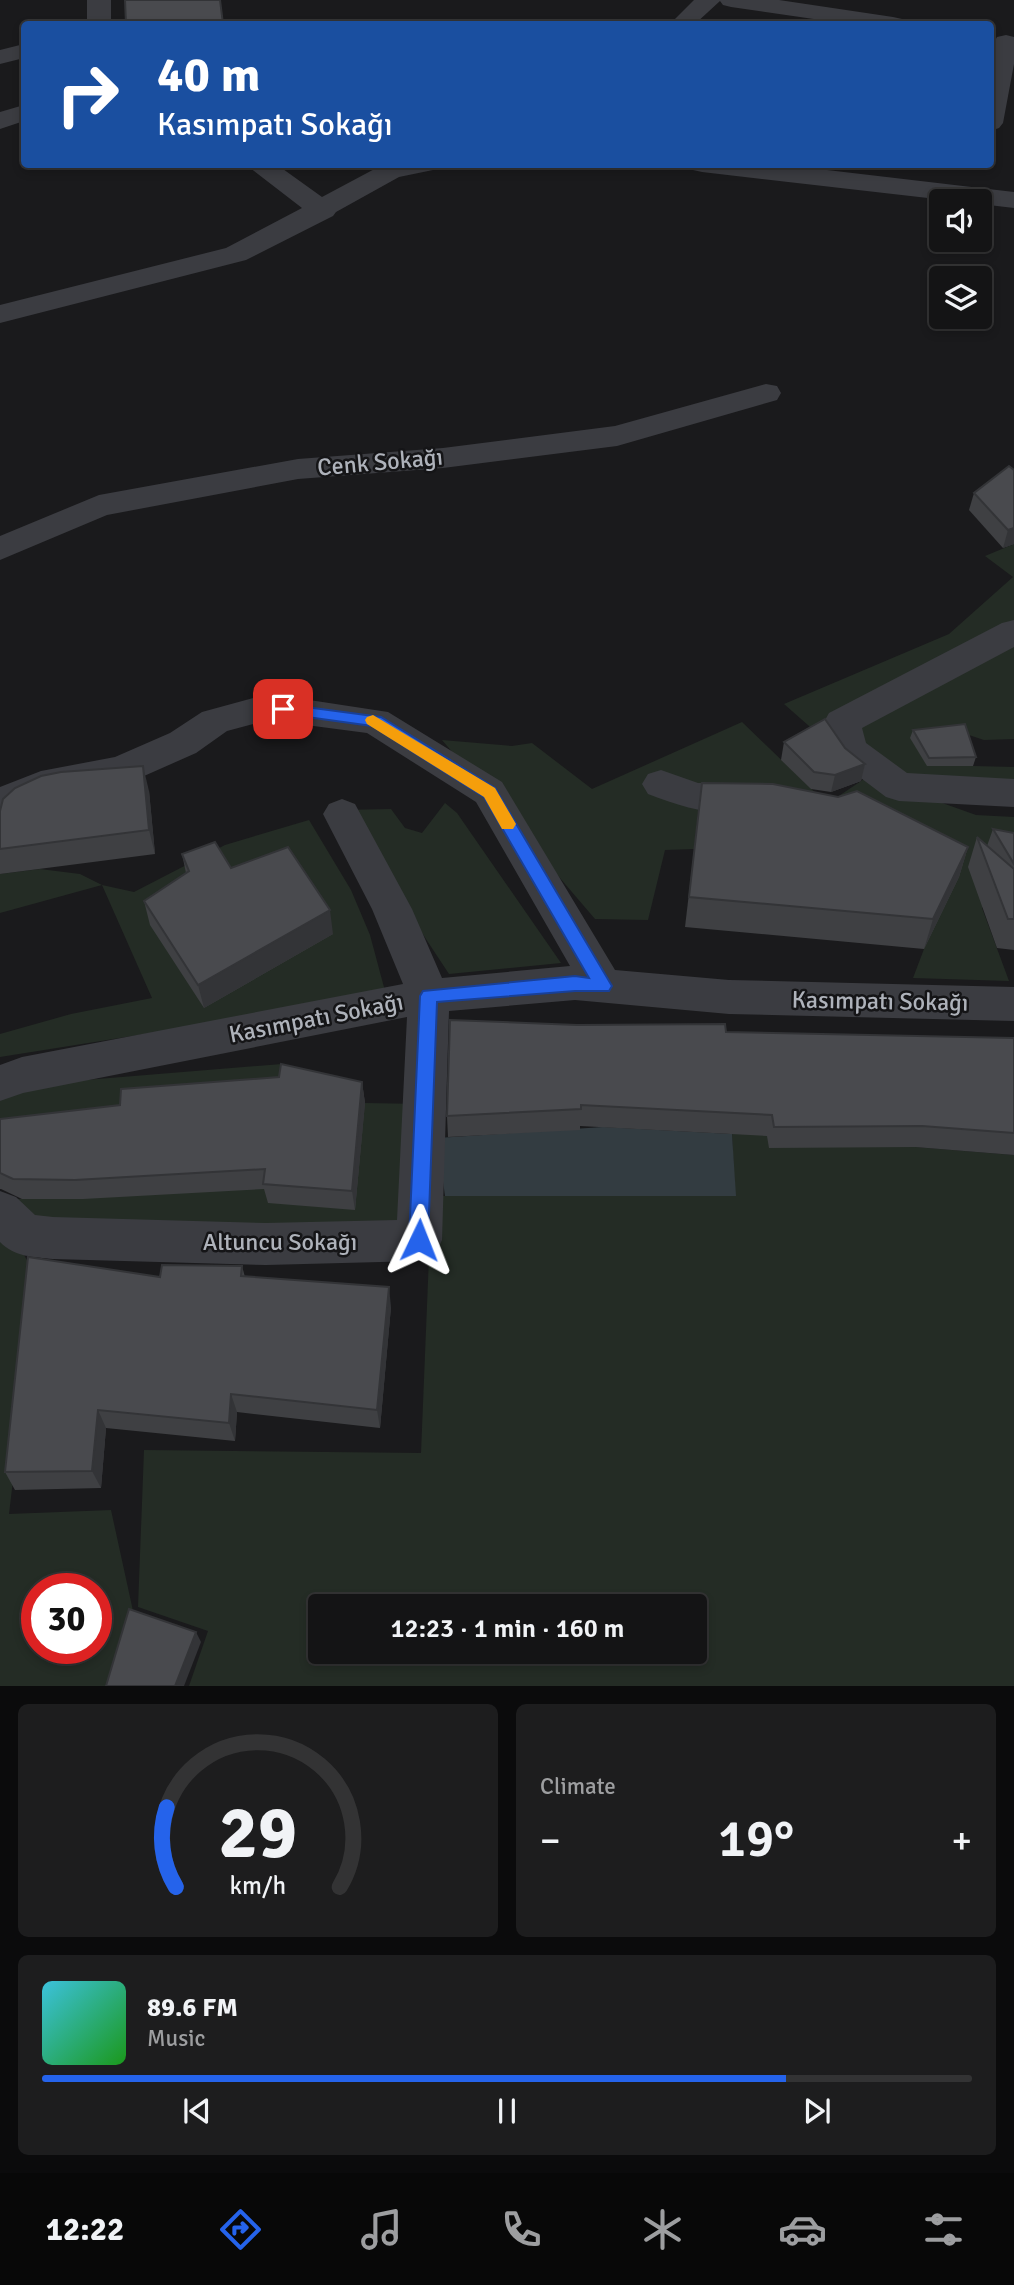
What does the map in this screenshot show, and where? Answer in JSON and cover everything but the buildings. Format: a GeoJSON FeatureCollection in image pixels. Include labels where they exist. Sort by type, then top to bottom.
{"type":"FeatureCollection","features":[{"type":"Feature","properties":{"kind":"street"},"geometry":{"type":"LineString","coordinates":[[99,0],[99,21]]}},
{"type":"Feature","properties":{"kind":"street"},"geometry":{"type":"LineString","coordinates":[[685,21],[708,0]]}},
{"type":"Feature","properties":{"kind":"street"},"geometry":{"type":"LineString","coordinates":[[731,0],[873,21]]}},
{"type":"Feature","properties":{"kind":"street"},"geometry":{"type":"LineString","coordinates":[[994,98],[1004,41]]}},
{"type":"Feature","properties":{"kind":"street"},"geometry":{"type":"LineString","coordinates":[[0,57],[21,52]]}},
{"type":"Feature","properties":{"kind":"street"},"geometry":{"type":"LineString","coordinates":[[0,121],[21,114]]}},
{"type":"Feature","properties":{"kind":"street"},"geometry":{"type":"LineString","coordinates":[[264,168],[323,210]]}},
{"type":"Feature","properties":{"kind":"street"},"geometry":{"type":"LineString","coordinates":[[0,314],[236,254],[323,210],[391,171],[406,168]]}},
{"type":"Feature","properties":{"kind":"street"},"geometry":{"type":"LineString","coordinates":[[755,168],[980,185],[1014,200]]}},
{"type":"Feature","properties":{"kind":"street","name":"Cenk Sokağı"},"geometry":{"type":"LineString","coordinates":[[0,549],[99,506],[298,469],[443,458],[617,436],[766,393]]}},
{"type":"Feature","properties":{"kind":"street"},"geometry":{"type":"LineString","coordinates":[[1014,632],[842,722],[850,750],[882,792],[1014,793]]}},
{"type":"Feature","properties":{"kind":"street"},"geometry":{"type":"LineString","coordinates":[[0,810],[8,800],[41,785],[122,771],[183,743],[215,721],[257,710],[283,709],[376,721],[489,792],[603,986]]}},
{"type":"Feature","properties":{"kind":"street"},"geometry":{"type":"LineString","coordinates":[[661,784],[696,797],[781,801]]}},
{"type":"Feature","properties":{"kind":"street","name":"Altuncu Sokağı"},"geometry":{"type":"LineString","coordinates":[[0,1211],[24,1235],[53,1238],[266,1244],[419,1240],[429,996],[392,909],[342,814]]}},
{"type":"Feature","properties":{"kind":"street","name":"Kasımpatı Sokağı"},"geometry":{"type":"LineString","coordinates":[[0,1083],[22,1075],[429,996],[575,984],[729,997],[1014,1004]]}},
{"type":"Feature","properties":{"kind":"shaded area"},"geometry":{"type":"Polygon","coordinates":[[[1014,544],[1014,739],[984,740],[963,733],[973,766],[1014,767],[1014,790],[917,794],[976,815],[1014,817],[1014,865],[982,908],[1009,981],[913,978],[924,949],[698,812],[694,849],[665,850],[648,920],[595,919],[442,740],[512,746],[532,743],[592,789],[742,722],[827,804],[867,777],[784,704],[949,634],[1013,577],[985,556],[1014,544]]]}},
{"type":"Feature","properties":{"kind":"shaded area"},"geometry":{"type":"Polygon","coordinates":[[[445,803],[457,813],[561,963],[449,974],[341,810],[391,809],[405,828],[422,833],[445,803]]]}},
{"type":"Feature","properties":{"kind":"shaded area"},"geometry":{"type":"Polygon","coordinates":[[[309,820],[351,890],[370,935],[385,991],[189,1027],[0,1057],[0,1034],[71,1014],[152,998],[102,885],[134,892],[225,845],[309,820]]]}},
{"type":"Feature","properties":{"kind":"shaded area"},"geometry":{"type":"Polygon","coordinates":[[[40,869],[80,874],[102,885],[0,913],[0,874],[40,869]]]}},
{"type":"Feature","properties":{"kind":"shaded area"},"geometry":{"type":"Polygon","coordinates":[[[721,1046],[915,1147],[1014,1155],[1014,1686],[189,1686],[208,1631],[138,1607],[144,1450],[421,1453],[430,1232],[19,1246],[37,1278],[9,1514],[111,1510],[135,1620],[111,1686],[0,1686],[0,1199],[82,1199],[0,1149],[0,1087],[282,1064],[285,1085],[354,1210],[365,1103],[421,1104],[432,1196],[735,1196],[732,1134],[721,1046]]]}},
{"type":"Feature","properties":{"kind":"shaded area"},"geometry":{"type":"Polygon","coordinates":[[[603,1127],[732,1134],[736,1196],[445,1196],[437,1138],[603,1127]]]}},
{"type":"Feature","properties":{"kind":"slow traffic"},"geometry":{"type":"LineString","coordinates":[[373,720],[489,792],[508,824]]}},
{"type":"Feature","properties":{"kind":"route"},"geometry":{"type":"LineString","coordinates":[[283,709],[376,721],[489,792],[603,986],[575,984],[429,996],[419,1240]]}}]}
